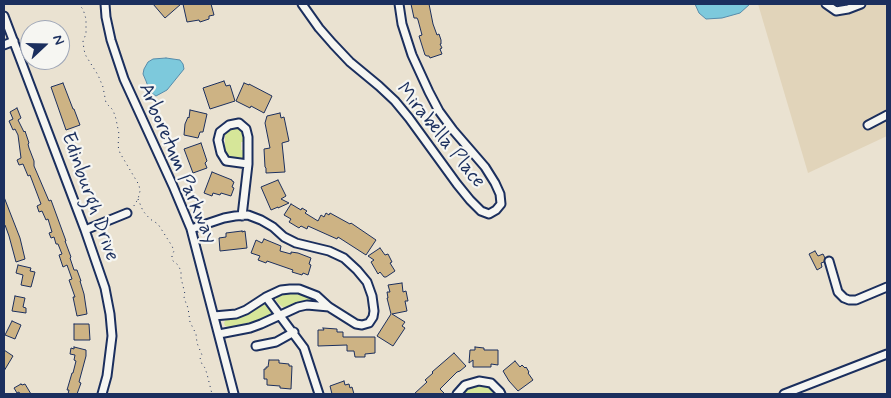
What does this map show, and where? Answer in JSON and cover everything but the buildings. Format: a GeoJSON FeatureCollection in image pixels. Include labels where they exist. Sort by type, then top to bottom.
{"type":"FeatureCollection","features":[{"type":"Feature","properties":{"kind":"street","name":"Arboretum Parkway"},"geometry":{"type":"LineString","coordinates":[[105,4],[111,40],[124,79],[191,229],[234,394]]}},
{"type":"Feature","properties":{"kind":"street","name":"Mirabella Place"},"geometry":{"type":"LineString","coordinates":[[302,4],[333,44],[350,62],[379,86],[409,118],[470,200],[481,211],[489,214],[501,204],[496,183],[485,167],[453,130],[429,92],[412,55],[402,24],[399,4]]}},
{"type":"Feature","properties":{"kind":"street"},"geometry":{"type":"LineString","coordinates":[[826,4],[836,11],[861,4]]}},
{"type":"Feature","properties":{"kind":"street","name":"Edinburgh Drive"},"geometry":{"type":"LineString","coordinates":[[4,16],[86,230],[105,288],[112,336],[107,376],[102,394]]}},
{"type":"Feature","properties":{"kind":"street"},"geometry":{"type":"LineString","coordinates":[[4,45],[14,41]]}},
{"type":"Feature","properties":{"kind":"street"},"geometry":{"type":"LineString","coordinates":[[868,125],[887,115]]}},
{"type":"Feature","properties":{"kind":"street"},"geometry":{"type":"LineString","coordinates":[[242,216],[248,164],[248,137],[246,129],[239,124],[229,125],[220,132],[218,140],[221,153],[226,161],[248,164]]}},
{"type":"Feature","properties":{"kind":"street"},"geometry":{"type":"LineString","coordinates":[[86,230],[127,213]]}},
{"type":"Feature","properties":{"kind":"street"},"geometry":{"type":"LineString","coordinates":[[191,229],[224,218],[248,215],[273,227],[284,237],[337,254],[357,270],[367,282],[372,296],[374,311],[373,317],[369,322],[362,325],[356,324],[329,307],[317,296],[299,289],[290,289],[282,290],[266,297],[236,314],[214,316]]}},
{"type":"Feature","properties":{"kind":"street"},"geometry":{"type":"LineString","coordinates":[[829,261],[838,292],[844,298],[856,300],[887,286]]}},
{"type":"Feature","properties":{"kind":"street"},"geometry":{"type":"LineString","coordinates":[[266,297],[294,332],[304,348],[319,394]]}},
{"type":"Feature","properties":{"kind":"street"},"geometry":{"type":"LineString","coordinates":[[219,334],[250,328],[270,321],[298,307],[308,305],[329,307]]}},
{"type":"Feature","properties":{"kind":"street"},"geometry":{"type":"LineString","coordinates":[[256,346],[276,342],[294,332]]}},
{"type":"Feature","properties":{"kind":"street"},"geometry":{"type":"LineString","coordinates":[[784,394],[887,354]]}},
{"type":"Feature","properties":{"kind":"street"},"geometry":{"type":"LineString","coordinates":[[457,394],[465,385],[479,381],[491,384],[501,394]]}},
{"type":"Feature","properties":{"kind":"path"},"geometry":{"type":"LineString","coordinates":[[78,4],[83,9],[86,19],[86,34],[83,41],[86,56],[98,75],[103,87],[106,103],[114,114],[119,134],[119,150],[139,185],[138,199],[134,207],[127,213]]}},
{"type":"Feature","properties":{"kind":"path"},"geometry":{"type":"LineString","coordinates":[[138,199],[143,212],[158,224],[174,251],[171,258],[178,265],[180,271],[190,322],[195,331],[202,355],[200,359],[205,368],[212,394]]}},
{"type":"Feature","properties":{"kind":"shaded area"},"geometry":{"type":"Polygon","coordinates":[[[758,4],[887,4],[887,136],[808,173],[758,4]]]}},
{"type":"Feature","properties":{"kind":"green space"},"geometry":{"type":"Polygon","coordinates":[[[230,127],[242,128],[245,132],[247,142],[241,142],[241,150],[246,150],[246,157],[244,159],[229,157],[225,151],[225,133],[230,127]]]}},
{"type":"Feature","properties":{"kind":"green space"},"geometry":{"type":"Polygon","coordinates":[[[294,291],[306,294],[320,302],[299,302],[284,308],[276,300],[277,295],[280,293],[294,291]]]}},
{"type":"Feature","properties":{"kind":"green space"},"geometry":{"type":"Polygon","coordinates":[[[263,303],[269,305],[272,309],[271,315],[252,322],[230,327],[225,326],[226,319],[242,314],[263,303]]]}},
{"type":"Feature","properties":{"kind":"green space"},"geometry":{"type":"Polygon","coordinates":[[[477,384],[491,388],[497,394],[461,394],[468,387],[477,384]]]}},
{"type":"Feature","properties":{"kind":"water"},"geometry":{"type":"Polygon","coordinates":[[[695,4],[750,4],[740,13],[722,18],[706,19],[699,13],[695,4]]]}},
{"type":"Feature","properties":{"kind":"water"},"geometry":{"type":"Polygon","coordinates":[[[153,59],[180,60],[184,69],[167,90],[156,96],[150,92],[143,74],[144,69],[148,62],[153,59]]]}}]}
